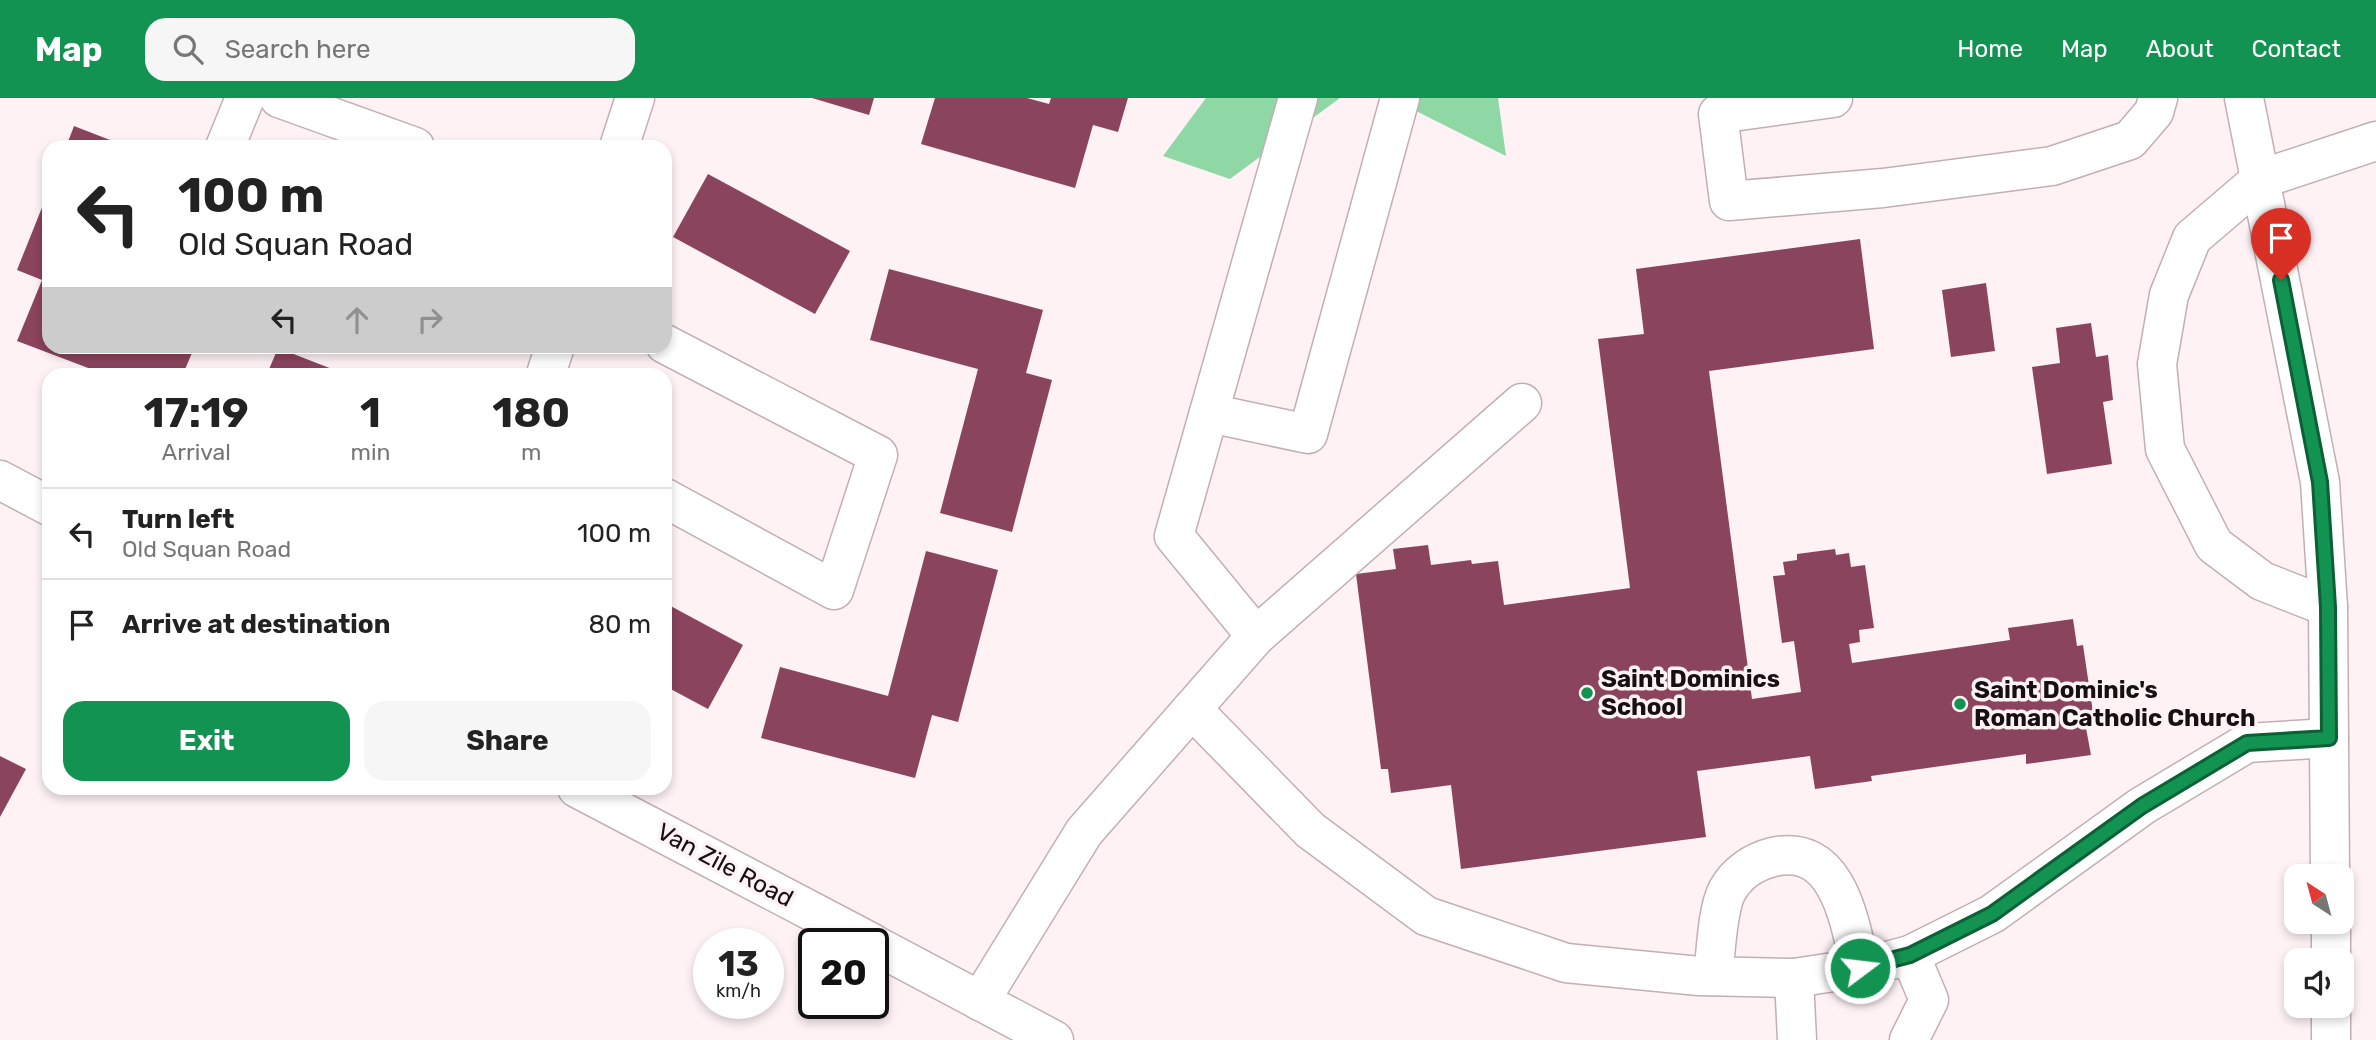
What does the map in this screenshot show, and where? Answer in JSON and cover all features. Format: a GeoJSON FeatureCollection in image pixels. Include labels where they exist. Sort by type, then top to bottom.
{"type":"FeatureCollection","features":[{"type":"Feature","properties":{"kind":"street"},"geometry":{"type":"LineString","coordinates":[[228,140],[245,98]]}},
{"type":"Feature","properties":{"kind":"street"},"geometry":{"type":"LineString","coordinates":[[279,98],[396,140]]}},
{"type":"Feature","properties":{"kind":"street"},"geometry":{"type":"LineString","coordinates":[[621,140],[635,98]]}},
{"type":"Feature","properties":{"kind":"street"},"geometry":{"type":"LineString","coordinates":[[1256,636],[1174,536],[1298,98]]}},
{"type":"Feature","properties":{"kind":"street"},"geometry":{"type":"LineString","coordinates":[[1209,413],[1308,434],[1400,98]]}},
{"type":"Feature","properties":{"kind":"street"},"geometry":{"type":"LineString","coordinates":[[1833,98],[1718,114],[1729,201],[1883,188],[2052,166],[2130,140],[2154,112],[2158,98]]}},
{"type":"Feature","properties":{"kind":"street"},"geometry":{"type":"LineString","coordinates":[[2244,98],[2320,482],[2328,607],[2330,864]]}},
{"type":"Feature","properties":{"kind":"street"},"geometry":{"type":"LineString","coordinates":[[2328,607],[2263,581],[2214,545],[2165,449],[2157,363],[2169,295],[2192,237],[2261,179],[2376,141]]}},
{"type":"Feature","properties":{"kind":"street"},"geometry":{"type":"LineString","coordinates":[[672,348],[878,455],[834,590],[672,502]]}},
{"type":"Feature","properties":{"kind":"street"},"geometry":{"type":"LineString","coordinates":[[979,1001],[1084,832],[1256,636],[1522,403]]}},
{"type":"Feature","properties":{"kind":"street"},"geometry":{"type":"LineString","coordinates":[[0,480],[42,502]]}},
{"type":"Feature","properties":{"kind":"street"},"geometry":{"type":"LineString","coordinates":[[1192,709],[1310,830],[1426,916],[1566,963],[1713,976],[1794,978],[1860,968],[1910,955],[1992,914],[2142,806],[2247,743],[2329,738]]}},
{"type":"Feature","properties":{"kind":"street","name":"Van Zile Road"},"geometry":{"type":"LineString","coordinates":[[590,795],[842,928]]}},
{"type":"Feature","properties":{"kind":"street"},"geometry":{"type":"LineString","coordinates":[[1713,976],[1720,916],[1726,892],[1742,871],[1762,860],[1783,855],[1805,858],[1827,872],[1849,919],[1860,968]]}},
{"type":"Feature","properties":{"kind":"street","name":"Van Zile Road"},"geometry":{"type":"LineString","coordinates":[[889,953],[1054,1040]]}},
{"type":"Feature","properties":{"kind":"street"},"geometry":{"type":"LineString","coordinates":[[1909,1040],[1929,1000],[1910,955]]}},
{"type":"Feature","properties":{"kind":"street"},"geometry":{"type":"LineString","coordinates":[[1794,978],[1797,1040]]}},
{"type":"Feature","properties":{"kind":"street"},"geometry":{"type":"LineString","coordinates":[[2331,1018],[2331,1040]]}},
{"type":"Feature","properties":{"kind":"green space"},"geometry":{"type":"Polygon","coordinates":[[[1206,98],[1340,98],[1230,179],[1163,156],[1206,98]]]}},
{"type":"Feature","properties":{"kind":"green space"},"geometry":{"type":"Polygon","coordinates":[[[1390,98],[1498,98],[1506,156],[1390,98]]]}},
{"type":"Feature","properties":{"kind":"building"},"geometry":{"type":"Polygon","coordinates":[[[812,98],[874,98],[869,115],[812,98]]]}},
{"type":"Feature","properties":{"kind":"building"},"geometry":{"type":"Polygon","coordinates":[[[935,98],[1027,98],[1049,104],[1051,98],[1128,98],[1118,132],[1093,125],[1075,188],[921,144],[935,98]]]}},
{"type":"Feature","properties":{"kind":"building"},"geometry":{"type":"Polygon","coordinates":[[[74,126],[110,140],[69,140],[74,126]]]}},
{"type":"Feature","properties":{"kind":"building"},"geometry":{"type":"Polygon","coordinates":[[[708,174],[850,251],[815,314],[673,237],[708,174]]]}},
{"type":"Feature","properties":{"kind":"building"},"geometry":{"type":"Polygon","coordinates":[[[42,208],[42,280],[17,270],[42,208]]]}},
{"type":"Feature","properties":{"kind":"building"},"geometry":{"type":"Polygon","coordinates":[[[1860,239],[1874,349],[1709,371],[1752,699],[1801,692],[1794,641],[1782,643],[1773,576],[1785,575],[1783,562],[1797,560],[1797,554],[1835,549],[1836,555],[1849,553],[1851,567],[1865,565],[1874,628],[1859,630],[1860,642],[1849,644],[1852,663],[2010,640],[2008,628],[2073,619],[2077,646],[2083,645],[2095,726],[2086,728],[2091,755],[2026,764],[2026,754],[1871,776],[1872,781],[1815,789],[1810,756],[1697,771],[1706,837],[1461,869],[1451,785],[1391,793],[1388,769],[1381,769],[1356,574],[1396,569],[1393,549],[1428,545],[1431,565],[1471,560],[1472,564],[1498,561],[1504,605],[1630,588],[1598,339],[1644,334],[1636,269],[1860,239]]]}},
{"type":"Feature","properties":{"kind":"building"},"geometry":{"type":"Polygon","coordinates":[[[889,269],[1043,310],[1026,373],[1052,380],[1012,532],[940,513],[978,369],[870,340],[889,269]]]}},
{"type":"Feature","properties":{"kind":"building"},"geometry":{"type":"Polygon","coordinates":[[[42,280],[42,350],[17,341],[42,280]]]}},
{"type":"Feature","properties":{"kind":"building"},"geometry":{"type":"Polygon","coordinates":[[[1986,283],[1995,351],[1951,357],[1942,290],[1986,283]]]}},
{"type":"Feature","properties":{"kind":"building"},"geometry":{"type":"Polygon","coordinates":[[[2091,323],[2096,357],[2108,355],[2113,400],[2103,402],[2112,464],[2047,474],[2032,367],[2060,363],[2056,328],[2091,323]]]}},
{"type":"Feature","properties":{"kind":"building"},"geometry":{"type":"Polygon","coordinates":[[[51,354],[192,354],[186,368],[88,368],[51,354]]]}},
{"type":"Feature","properties":{"kind":"building"},"geometry":{"type":"Polygon","coordinates":[[[275,354],[293,354],[330,368],[270,368],[275,354]]]}},
{"type":"Feature","properties":{"kind":"building"},"geometry":{"type":"Polygon","coordinates":[[[926,551],[998,570],[958,722],[932,715],[915,778],[761,738],[780,667],[888,696],[926,551]]]}},
{"type":"Feature","properties":{"kind":"building"},"geometry":{"type":"Polygon","coordinates":[[[672,607],[743,645],[708,709],[672,690],[672,607]]]}},
{"type":"Feature","properties":{"kind":"building"},"geometry":{"type":"Polygon","coordinates":[[[0,756],[26,769],[0,817],[0,756]]]}},
{"type":"Feature","properties":{"kind":"place","name":"Saint Dominics School"},"geometry":{"type":"Point","coordinates":[1587,693]}},
{"type":"Feature","properties":{"kind":"place","name":"Saint Dominic's Roman Catholic Church"},"geometry":{"type":"Point","coordinates":[1960,704]}},
{"type":"Feature","properties":{"kind":"route"},"geometry":{"type":"LineString","coordinates":[[1860,968],[1910,955],[1992,914],[2142,806],[2247,743],[2329,738],[2328,607],[2320,482],[2281,280]]}}]}
